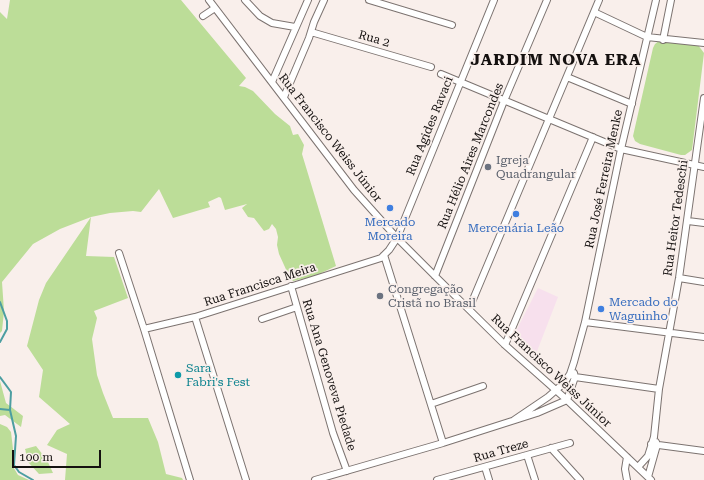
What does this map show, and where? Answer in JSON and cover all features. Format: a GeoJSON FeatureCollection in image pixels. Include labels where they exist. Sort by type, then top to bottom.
{"type":"FeatureCollection","features":[{"type":"Feature","properties":{"kind":"street","name":"Rua Francisco Weiss Júnior"},"geometry":{"type":"LineString","coordinates":[[209,0],[354,190],[397,238],[505,345],[567,400],[650,479]]}},
{"type":"Feature","properties":{"kind":"street"},"geometry":{"type":"LineString","coordinates":[[245,0],[260,16],[272,23],[295,27]]}},
{"type":"Feature","properties":{"kind":"street"},"geometry":{"type":"LineString","coordinates":[[272,82],[308,0]]}},
{"type":"Feature","properties":{"kind":"street"},"geometry":{"type":"LineString","coordinates":[[284,97],[324,0]]}},
{"type":"Feature","properties":{"kind":"street"},"geometry":{"type":"LineString","coordinates":[[369,0],[452,25]]}},
{"type":"Feature","properties":{"kind":"street","name":"Rua Agides Ravaci"},"geometry":{"type":"LineString","coordinates":[[383,257],[397,238],[494,0]]}},
{"type":"Feature","properties":{"kind":"street","name":"Rua Hélio Aires Marcondes"},"geometry":{"type":"LineString","coordinates":[[435,276],[504,101],[547,0]]}},
{"type":"Feature","properties":{"kind":"street"},"geometry":{"type":"LineString","coordinates":[[469,309],[599,0]]}},
{"type":"Feature","properties":{"kind":"street","name":"Rua José Ferreira Menke"},"geometry":{"type":"LineString","coordinates":[[567,400],[621,149],[656,0]]}},
{"type":"Feature","properties":{"kind":"street"},"geometry":{"type":"LineString","coordinates":[[663,40],[671,0]]}},
{"type":"Feature","properties":{"kind":"street"},"geometry":{"type":"LineString","coordinates":[[203,16],[215,8]]}},
{"type":"Feature","properties":{"kind":"street"},"geometry":{"type":"LineString","coordinates":[[594,12],[647,37],[663,40],[704,43]]}},
{"type":"Feature","properties":{"kind":"street","name":"Rua 2"},"geometry":{"type":"LineString","coordinates":[[311,32],[431,67]]}},
{"type":"Feature","properties":{"kind":"street"},"geometry":{"type":"LineString","coordinates":[[441,74],[621,149],[704,167]]}},
{"type":"Feature","properties":{"kind":"street"},"geometry":{"type":"LineString","coordinates":[[567,77],[632,104]]}},
{"type":"Feature","properties":{"kind":"street","name":"Rua Heitor Tedeschi"},"geometry":{"type":"LineString","coordinates":[[654,444],[660,389],[688,220],[704,98]]}},
{"type":"Feature","properties":{"kind":"street"},"geometry":{"type":"LineString","coordinates":[[505,345],[593,137]]}},
{"type":"Feature","properties":{"kind":"street"},"geometry":{"type":"LineString","coordinates":[[688,220],[704,223]]}},
{"type":"Feature","properties":{"kind":"street"},"geometry":{"type":"LineString","coordinates":[[119,253],[190,480]]}},
{"type":"Feature","properties":{"kind":"street"},"geometry":{"type":"LineString","coordinates":[[383,257],[443,443]]}},
{"type":"Feature","properties":{"kind":"street","name":"Rua Francisca Meira"},"geometry":{"type":"LineString","coordinates":[[144,329],[195,316],[383,257]]}},
{"type":"Feature","properties":{"kind":"street"},"geometry":{"type":"LineString","coordinates":[[679,278],[704,282]]}},
{"type":"Feature","properties":{"kind":"street","name":"Rua Ana Genoveva Piedade"},"geometry":{"type":"LineString","coordinates":[[291,286],[333,433],[346,471]]}},
{"type":"Feature","properties":{"kind":"street"},"geometry":{"type":"LineString","coordinates":[[262,319],[297,307]]}},
{"type":"Feature","properties":{"kind":"street"},"geometry":{"type":"LineString","coordinates":[[195,316],[246,480]]}},
{"type":"Feature","properties":{"kind":"street"},"geometry":{"type":"LineString","coordinates":[[584,322],[704,337]]}},
{"type":"Feature","properties":{"kind":"street"},"geometry":{"type":"LineString","coordinates":[[514,420],[556,390],[572,375],[660,389]]}},
{"type":"Feature","properties":{"kind":"street"},"geometry":{"type":"LineString","coordinates":[[431,404],[483,386]]}},
{"type":"Feature","properties":{"kind":"street"},"geometry":{"type":"LineString","coordinates":[[315,480],[443,443],[514,420],[567,400]]}},
{"type":"Feature","properties":{"kind":"street","name":"Rua Treze"},"geometry":{"type":"LineString","coordinates":[[438,480],[570,443]]}},
{"type":"Feature","properties":{"kind":"street"},"geometry":{"type":"LineString","coordinates":[[654,444],[704,451]]}},
{"type":"Feature","properties":{"kind":"street"},"geometry":{"type":"LineString","coordinates":[[638,467],[648,456],[654,444]]}},
{"type":"Feature","properties":{"kind":"street"},"geometry":{"type":"LineString","coordinates":[[650,479],[654,444]]}},
{"type":"Feature","properties":{"kind":"street"},"geometry":{"type":"LineString","coordinates":[[551,448],[580,480]]}},
{"type":"Feature","properties":{"kind":"street"},"geometry":{"type":"LineString","coordinates":[[527,455],[535,480]]}},
{"type":"Feature","properties":{"kind":"street"},"geometry":{"type":"LineString","coordinates":[[627,457],[625,469],[627,480]]}},
{"type":"Feature","properties":{"kind":"street"},"geometry":{"type":"LineString","coordinates":[[485,467],[489,480]]}},
{"type":"Feature","properties":{"kind":"shaded area"},"geometry":{"type":"Polygon","coordinates":[[[538,288],[558,297],[534,359],[513,337],[538,288]]]}},
{"type":"Feature","properties":{"kind":"green space"},"geometry":{"type":"Polygon","coordinates":[[[10,0],[181,0],[246,78],[239,86],[253,91],[275,114],[290,126],[293,135],[298,134],[304,145],[302,154],[336,266],[315,276],[293,281],[289,276],[279,254],[276,229],[272,224],[269,229],[264,231],[254,218],[248,217],[242,208],[247,204],[225,210],[221,198],[219,197],[208,202],[210,207],[173,218],[159,189],[141,212],[133,211],[110,213],[91,217],[60,229],[33,244],[2,282],[4,311],[2,331],[0,333],[0,12],[7,19],[10,0]]]}},
{"type":"Feature","properties":{"kind":"green space"},"geometry":{"type":"Polygon","coordinates":[[[659,41],[698,45],[704,53],[692,150],[685,155],[640,144],[635,141],[633,136],[653,48],[659,41]]]}},
{"type":"Feature","properties":{"kind":"green space"},"geometry":{"type":"Polygon","coordinates":[[[91,217],[86,256],[114,257],[128,298],[94,311],[97,318],[92,339],[97,375],[103,393],[113,418],[148,418],[158,442],[166,474],[182,478],[183,480],[65,480],[67,454],[47,445],[57,430],[70,424],[39,397],[43,370],[27,346],[39,300],[46,283],[91,217]]]}},
{"type":"Feature","properties":{"kind":"green space"},"geometry":{"type":"Polygon","coordinates":[[[0,381],[6,403],[23,416],[21,427],[5,415],[0,416],[0,381]]]}},
{"type":"Feature","properties":{"kind":"green space"},"geometry":{"type":"Polygon","coordinates":[[[0,424],[7,427],[11,432],[13,449],[12,465],[18,475],[29,480],[0,480],[0,424]]]}},
{"type":"Feature","properties":{"kind":"green space"},"geometry":{"type":"Polygon","coordinates":[[[36,446],[47,460],[53,473],[39,474],[28,462],[25,449],[36,446]]]}},
{"type":"Feature","properties":{"kind":"waterway"},"geometry":{"type":"LineString","coordinates":[[0,302],[7,321],[7,329],[0,342]]}},
{"type":"Feature","properties":{"kind":"waterway"},"geometry":{"type":"LineString","coordinates":[[0,377],[11,392],[10,410],[16,436],[14,465],[19,472],[33,480]]}},
{"type":"Feature","properties":{"kind":"waterway"},"geometry":{"type":"LineString","coordinates":[[0,409],[10,410]]}},
{"type":"Feature","properties":{"kind":"place","name":"Igreja Quadrangular"},"geometry":{"type":"Point","coordinates":[488,167]}},
{"type":"Feature","properties":{"kind":"place","name":"Mercado Moreira"},"geometry":{"type":"Point","coordinates":[390,208]}},
{"type":"Feature","properties":{"kind":"place","name":"Mercenária Leão"},"geometry":{"type":"Point","coordinates":[516,214]}},
{"type":"Feature","properties":{"kind":"place","name":"Congregação Cristã no Brasil"},"geometry":{"type":"Point","coordinates":[380,296]}},
{"type":"Feature","properties":{"kind":"place","name":"Mercado do Waguinho"},"geometry":{"type":"Point","coordinates":[601,309]}},
{"type":"Feature","properties":{"kind":"place","name":"Sara Fabri's Fest"},"geometry":{"type":"Point","coordinates":[178,375]}},
{"type":"Feature","properties":{"kind":"district","name":"JARDIM NOVA ERA"},"geometry":{"type":"Point","coordinates":[556,60]}}]}
